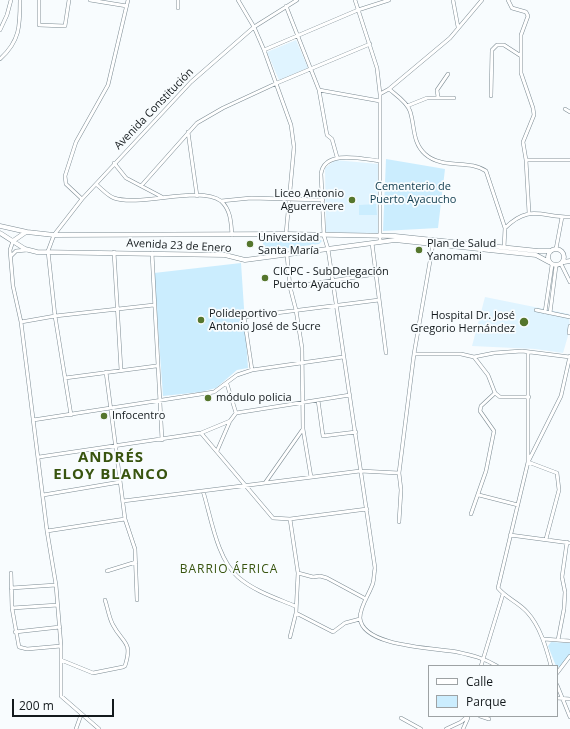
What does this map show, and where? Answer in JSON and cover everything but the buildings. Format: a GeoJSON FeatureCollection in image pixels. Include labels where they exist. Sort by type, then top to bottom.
{"type":"FeatureCollection","features":[{"type":"Feature","properties":{"kind":"main road","name":"Avenida 23 de Enero"},"geometry":{"type":"LineString","coordinates":[[0,226],[26,232],[54,235],[286,234],[380,236],[536,255],[552,264]]}},
{"type":"Feature","properties":{"kind":"main road"},"geometry":{"type":"LineString","coordinates":[[13,241],[26,232]]}},
{"type":"Feature","properties":{"kind":"main road","name":"Avenida 23 de Enero"},"geometry":{"type":"LineString","coordinates":[[0,234],[29,250],[48,252],[225,255],[245,260],[394,240],[551,251],[556,249]]}},
{"type":"Feature","properties":{"kind":"main road"},"geometry":{"type":"LineString","coordinates":[[19,236],[17,242],[21,246]]}},
{"type":"Feature","properties":{"kind":"main road"},"geometry":{"type":"LineString","coordinates":[[556,249],[562,251],[564,255],[570,257]]}},
{"type":"Feature","properties":{"kind":"main road"},"geometry":{"type":"LineString","coordinates":[[551,251],[548,257],[552,264],[570,261]]}},
{"type":"Feature","properties":{"kind":"main road"},"geometry":{"type":"LineString","coordinates":[[563,263],[564,255]]}},
{"type":"Feature","properties":{"kind":"street"},"geometry":{"type":"LineString","coordinates":[[0,30],[7,16],[10,0]]}},
{"type":"Feature","properties":{"kind":"street"},"geometry":{"type":"LineString","coordinates":[[0,59],[7,53],[16,39],[20,24],[20,0]]}},
{"type":"Feature","properties":{"kind":"street"},"geometry":{"type":"LineString","coordinates":[[39,0],[39,25],[65,26],[69,0]]}},
{"type":"Feature","properties":{"kind":"street"},"geometry":{"type":"LineString","coordinates":[[90,0],[126,6]]}},
{"type":"Feature","properties":{"kind":"street"},"geometry":{"type":"LineString","coordinates":[[82,199],[66,184],[65,176],[76,142],[108,85],[128,0]]}},
{"type":"Feature","properties":{"kind":"street"},"geometry":{"type":"LineString","coordinates":[[178,0],[178,8]]}},
{"type":"Feature","properties":{"kind":"street"},"geometry":{"type":"LineString","coordinates":[[238,0],[254,27],[264,50],[277,83],[294,139],[286,234]]}},
{"type":"Feature","properties":{"kind":"street","name":"Avenida Constitución"},"geometry":{"type":"LineString","coordinates":[[48,252],[54,235],[82,199],[97,185],[114,164],[191,82],[254,27],[297,0]]}},
{"type":"Feature","properties":{"kind":"street"},"geometry":{"type":"LineString","coordinates":[[355,0],[377,68],[380,94],[380,242]]}},
{"type":"Feature","properties":{"kind":"street"},"geometry":{"type":"LineString","coordinates":[[264,50],[358,10],[389,0]]}},
{"type":"Feature","properties":{"kind":"street"},"geometry":{"type":"LineString","coordinates":[[452,0],[458,27]]}},
{"type":"Feature","properties":{"kind":"street"},"geometry":{"type":"LineString","coordinates":[[380,94],[389,89],[450,38],[482,0]]}},
{"type":"Feature","properties":{"kind":"street"},"geometry":{"type":"LineString","coordinates":[[508,0],[512,8],[526,12],[528,16],[521,35],[521,72],[534,115],[523,142],[526,160],[528,213]]}},
{"type":"Feature","properties":{"kind":"street"},"geometry":{"type":"LineString","coordinates":[[286,6],[319,90],[327,135],[332,139],[337,157]]}},
{"type":"Feature","properties":{"kind":"street"},"geometry":{"type":"LineString","coordinates":[[141,186],[197,123],[223,108],[277,83],[370,44]]}},
{"type":"Feature","properties":{"kind":"street"},"geometry":{"type":"LineString","coordinates":[[492,96],[492,50],[498,45],[504,45],[521,56]]}},
{"type":"Feature","properties":{"kind":"street"},"geometry":{"type":"LineString","coordinates":[[438,97],[437,90],[448,74]]}},
{"type":"Feature","properties":{"kind":"street"},"geometry":{"type":"LineString","coordinates":[[389,89],[407,106],[410,112],[412,130],[424,154],[433,160],[443,163],[481,167],[486,171],[505,228],[504,248]]}},
{"type":"Feature","properties":{"kind":"street"},"geometry":{"type":"LineString","coordinates":[[319,90],[380,101]]}},
{"type":"Feature","properties":{"kind":"street"},"geometry":{"type":"LineString","coordinates":[[407,106],[427,98],[454,98]]}},
{"type":"Feature","properties":{"kind":"street"},"geometry":{"type":"LineString","coordinates":[[565,109],[570,112]]}},
{"type":"Feature","properties":{"kind":"street"},"geometry":{"type":"LineString","coordinates":[[188,132],[197,196]]}},
{"type":"Feature","properties":{"kind":"street"},"geometry":{"type":"LineString","coordinates":[[380,161],[337,157],[326,162],[322,169],[324,236],[328,249],[375,568],[373,584],[361,611],[360,619],[365,628],[383,640],[395,644],[456,652],[483,658],[495,665]]}},
{"type":"Feature","properties":{"kind":"street"},"geometry":{"type":"LineString","coordinates":[[526,160],[570,160]]}},
{"type":"Feature","properties":{"kind":"street"},"geometry":{"type":"LineString","coordinates":[[114,164],[126,178],[163,198]]}},
{"type":"Feature","properties":{"kind":"street"},"geometry":{"type":"LineString","coordinates":[[97,185],[113,198],[127,200],[197,196],[220,201],[251,198],[323,200]]}},
{"type":"Feature","properties":{"kind":"street"},"geometry":{"type":"LineString","coordinates":[[220,201],[230,216],[232,235]]}},
{"type":"Feature","properties":{"kind":"street"},"geometry":{"type":"LineString","coordinates":[[505,228],[513,220],[528,213],[570,216]]}},
{"type":"Feature","properties":{"kind":"street"},"geometry":{"type":"LineString","coordinates":[[556,249],[562,216]]}},
{"type":"Feature","properties":{"kind":"street"},"geometry":{"type":"LineString","coordinates":[[13,241],[11,256],[13,286],[21,322],[42,495],[56,586],[61,646],[61,696],[81,715],[99,729]]}},
{"type":"Feature","properties":{"kind":"street"},"geometry":{"type":"LineString","coordinates":[[399,522],[401,490],[399,473],[414,354],[434,242]]}},
{"type":"Feature","properties":{"kind":"street"},"geometry":{"type":"LineString","coordinates":[[372,243],[386,353]]}},
{"type":"Feature","properties":{"kind":"street"},"geometry":{"type":"LineString","coordinates":[[11,256],[16,251],[29,250]]}},
{"type":"Feature","properties":{"kind":"street"},"geometry":{"type":"LineString","coordinates":[[48,252],[54,316],[71,415]]}},
{"type":"Feature","properties":{"kind":"street"},"geometry":{"type":"LineString","coordinates":[[114,252],[116,308],[121,370]]}},
{"type":"Feature","properties":{"kind":"street"},"geometry":{"type":"LineString","coordinates":[[152,253],[156,366],[162,440]]}},
{"type":"Feature","properties":{"kind":"street"},"geometry":{"type":"LineString","coordinates":[[287,255],[290,287],[296,310],[302,348],[301,362],[304,401],[303,429],[311,477]]}},
{"type":"Feature","properties":{"kind":"street"},"geometry":{"type":"LineString","coordinates":[[563,263],[570,282]]}},
{"type":"Feature","properties":{"kind":"street"},"geometry":{"type":"LineString","coordinates":[[548,312],[552,264]]}},
{"type":"Feature","properties":{"kind":"street"},"geometry":{"type":"LineString","coordinates":[[290,287],[376,274]]}},
{"type":"Feature","properties":{"kind":"street"},"geometry":{"type":"LineString","coordinates":[[252,370],[244,317],[379,300]]}},
{"type":"Feature","properties":{"kind":"street"},"geometry":{"type":"LineString","coordinates":[[21,322],[116,308],[154,305]]}},
{"type":"Feature","properties":{"kind":"street"},"geometry":{"type":"LineString","coordinates":[[536,310],[570,317]]}},
{"type":"Feature","properties":{"kind":"street"},"geometry":{"type":"LineString","coordinates":[[569,333],[570,326]]}},
{"type":"Feature","properties":{"kind":"street"},"geometry":{"type":"LineString","coordinates":[[414,354],[461,354],[474,357],[494,353],[528,352],[570,357],[561,396],[528,462]]}},
{"type":"Feature","properties":{"kind":"street"},"geometry":{"type":"LineString","coordinates":[[528,352],[528,462],[498,588],[503,594],[527,612],[544,639],[551,665]]}},
{"type":"Feature","properties":{"kind":"street"},"geometry":{"type":"LineString","coordinates":[[33,420],[71,415],[159,399],[214,392],[227,384],[237,375],[252,370],[343,357]]}},
{"type":"Feature","properties":{"kind":"street"},"geometry":{"type":"LineString","coordinates":[[474,357],[488,375],[495,393],[500,397],[529,396]]}},
{"type":"Feature","properties":{"kind":"street"},"geometry":{"type":"LineString","coordinates":[[65,378],[156,366]]}},
{"type":"Feature","properties":{"kind":"street"},"geometry":{"type":"LineString","coordinates":[[106,372],[114,446],[125,519],[135,549],[137,600]]}},
{"type":"Feature","properties":{"kind":"street"},"geometry":{"type":"LineString","coordinates":[[227,384],[236,413]]}},
{"type":"Feature","properties":{"kind":"street"},"geometry":{"type":"LineString","coordinates":[[471,514],[478,495],[494,431],[480,411],[481,406],[495,393]]}},
{"type":"Feature","properties":{"kind":"street"},"geometry":{"type":"LineString","coordinates":[[216,451],[230,421],[236,413],[304,401],[350,395]]}},
{"type":"Feature","properties":{"kind":"street"},"geometry":{"type":"LineString","coordinates":[[318,400],[323,436],[356,432]]}},
{"type":"Feature","properties":{"kind":"street"},"geometry":{"type":"LineString","coordinates":[[38,458],[201,433],[230,421]]}},
{"type":"Feature","properties":{"kind":"street"},"geometry":{"type":"LineString","coordinates":[[265,484],[303,429]]}},
{"type":"Feature","properties":{"kind":"street"},"geometry":{"type":"LineString","coordinates":[[201,433],[273,518],[290,519],[367,509]]}},
{"type":"Feature","properties":{"kind":"street"},"geometry":{"type":"LineString","coordinates":[[528,462],[557,473],[558,477],[560,490],[546,539]]}},
{"type":"Feature","properties":{"kind":"street"},"geometry":{"type":"LineString","coordinates":[[123,501],[203,491],[243,484],[265,484],[360,471],[399,473]]}},
{"type":"Feature","properties":{"kind":"street"},"geometry":{"type":"LineString","coordinates":[[42,495],[120,482]]}},
{"type":"Feature","properties":{"kind":"street"},"geometry":{"type":"LineString","coordinates":[[203,491],[222,555],[237,576],[262,592],[295,606]]}},
{"type":"Feature","properties":{"kind":"street"},"geometry":{"type":"LineString","coordinates":[[478,495],[518,505]]}},
{"type":"Feature","properties":{"kind":"street"},"geometry":{"type":"LineString","coordinates":[[47,531],[125,519]]}},
{"type":"Feature","properties":{"kind":"street"},"geometry":{"type":"LineString","coordinates":[[290,519],[298,573],[295,606],[296,613],[290,637]]}},
{"type":"Feature","properties":{"kind":"street"},"geometry":{"type":"LineString","coordinates":[[510,535],[568,543],[562,577],[565,592],[558,640]]}},
{"type":"Feature","properties":{"kind":"street"},"geometry":{"type":"LineString","coordinates":[[107,571],[136,562]]}},
{"type":"Feature","properties":{"kind":"street"},"geometry":{"type":"LineString","coordinates":[[11,573],[12,608],[15,632],[19,647],[27,649],[61,646]]}},
{"type":"Feature","properties":{"kind":"street"},"geometry":{"type":"LineString","coordinates":[[298,573],[313,577],[320,576],[327,578],[366,599]]}},
{"type":"Feature","properties":{"kind":"street"},"geometry":{"type":"LineString","coordinates":[[11,588],[56,586]]}},
{"type":"Feature","properties":{"kind":"street"},"geometry":{"type":"LineString","coordinates":[[565,592],[570,592]]}},
{"type":"Feature","properties":{"kind":"street"},"geometry":{"type":"LineString","coordinates":[[481,665],[503,594]]}},
{"type":"Feature","properties":{"kind":"street"},"geometry":{"type":"LineString","coordinates":[[61,660],[93,673],[125,666],[129,650],[112,625],[106,600]]}},
{"type":"Feature","properties":{"kind":"street"},"geometry":{"type":"LineString","coordinates":[[12,608],[58,605]]}},
{"type":"Feature","properties":{"kind":"street"},"geometry":{"type":"LineString","coordinates":[[296,613],[333,632],[346,623],[360,619]]}},
{"type":"Feature","properties":{"kind":"street"},"geometry":{"type":"LineString","coordinates":[[15,632],[60,627]]}},
{"type":"Feature","properties":{"kind":"street"},"geometry":{"type":"LineString","coordinates":[[544,639],[570,641]]}},
{"type":"Feature","properties":{"kind":"street"},"geometry":{"type":"LineString","coordinates":[[558,672],[570,656]]}},
{"type":"Feature","properties":{"kind":"street"},"geometry":{"type":"LineString","coordinates":[[558,688],[570,717]]}},
{"type":"Feature","properties":{"kind":"street"},"geometry":{"type":"LineString","coordinates":[[561,698],[570,699]]}},
{"type":"Feature","properties":{"kind":"street"},"geometry":{"type":"LineString","coordinates":[[76,729],[81,715]]}},
{"type":"Feature","properties":{"kind":"street"},"geometry":{"type":"LineString","coordinates":[[446,729],[468,717]]}},
{"type":"Feature","properties":{"kind":"street"},"geometry":{"type":"LineString","coordinates":[[463,729],[469,717]]}},
{"type":"Feature","properties":{"kind":"street"},"geometry":{"type":"LineString","coordinates":[[483,717],[489,719]]}},
{"type":"Feature","properties":{"kind":"street"},"geometry":{"type":"LineString","coordinates":[[401,718],[421,729]]}},
{"type":"Feature","properties":{"kind":"shaded area"},"geometry":{"type":"Polygon","coordinates":[[[296,40],[308,68],[279,80],[267,52],[296,40]]]}},
{"type":"Feature","properties":{"kind":"shaded area","name":"Liceo Antonio Aguerrevere"},"geometry":{"type":"Polygon","coordinates":[[[335,160],[378,164],[378,234],[326,232],[325,168],[335,160]]]}},
{"type":"Feature","properties":{"kind":"shaded area","name":"Hospital Dr. José Gregorio Hernández"},"geometry":{"type":"Polygon","coordinates":[[[485,297],[569,314],[570,329],[563,353],[535,349],[472,346],[485,297]]]}},
{"type":"Feature","properties":{"kind":"green space","name":"Cementerio de Puerto Ayacucho"},"geometry":{"type":"Polygon","coordinates":[[[386,159],[445,169],[438,228],[383,231],[386,159]]]}},
{"type":"Feature","properties":{"kind":"green space"},"geometry":{"type":"Polygon","coordinates":[[[376,204],[377,215],[359,215],[359,205],[376,204]]]}},
{"type":"Feature","properties":{"kind":"green space"},"geometry":{"type":"Polygon","coordinates":[[[261,237],[319,239],[322,241],[319,244],[265,251],[261,237]]]}},
{"type":"Feature","properties":{"kind":"green space","name":"Polideportivo Antonio José de Sucre"},"geometry":{"type":"Polygon","coordinates":[[[241,263],[248,368],[237,370],[216,388],[201,392],[163,396],[154,273],[241,263]]]}},
{"type":"Feature","properties":{"kind":"green space"},"geometry":{"type":"Polygon","coordinates":[[[551,642],[570,643],[570,654],[560,667],[556,665],[548,646],[551,642]]]}},
{"type":"Feature","properties":{"kind":"place","name":"Liceo Antonio Aguerrevere"},"geometry":{"type":"Point","coordinates":[352,200]}},
{"type":"Feature","properties":{"kind":"place","name":"Universidad Santa María"},"geometry":{"type":"Point","coordinates":[250,244]}},
{"type":"Feature","properties":{"kind":"place","name":"Plan de Salud Yanomami"},"geometry":{"type":"Point","coordinates":[419,250]}},
{"type":"Feature","properties":{"kind":"place","name":"CICPC - SubDelegación Puerto Ayacucho"},"geometry":{"type":"Point","coordinates":[265,278]}},
{"type":"Feature","properties":{"kind":"place","name":"Polideportivo Antonio José de Sucre"},"geometry":{"type":"Point","coordinates":[201,320]}},
{"type":"Feature","properties":{"kind":"place","name":"Hospital Dr. José Gregorio Hernández"},"geometry":{"type":"Point","coordinates":[524,322]}},
{"type":"Feature","properties":{"kind":"place","name":"módulo policia"},"geometry":{"type":"Point","coordinates":[208,398]}},
{"type":"Feature","properties":{"kind":"place","name":"Infocentro"},"geometry":{"type":"Point","coordinates":[104,416]}},
{"type":"Feature","properties":{"kind":"district","name":"ANDRÉS ELOY BLANCO"},"geometry":{"type":"Point","coordinates":[111,466]}},
{"type":"Feature","properties":{"kind":"district","name":"BARRIO ÁFRICA"},"geometry":{"type":"Point","coordinates":[229,570]}}]}
